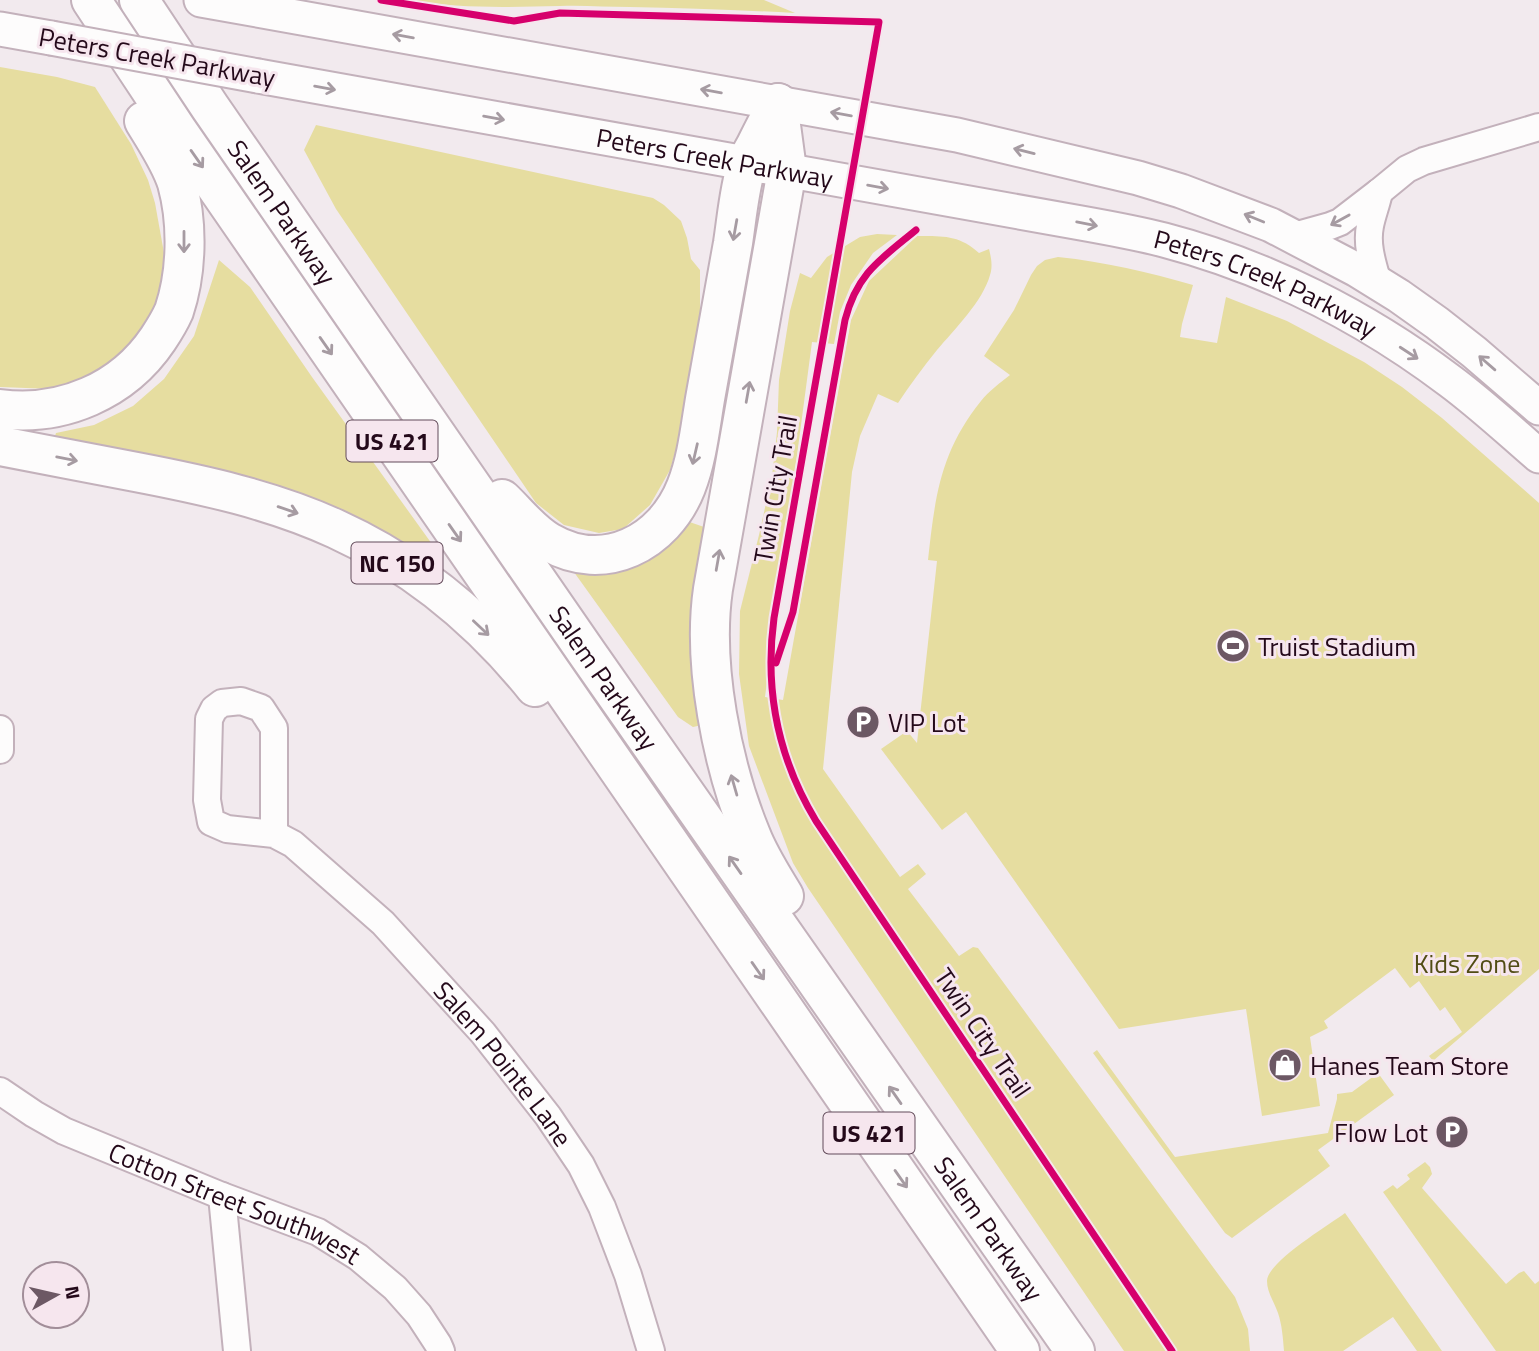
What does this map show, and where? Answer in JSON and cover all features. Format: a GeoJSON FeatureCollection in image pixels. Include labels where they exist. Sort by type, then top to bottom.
{"type":"FeatureCollection","features":[{"type":"Feature","properties":{"kind":"highway","name":"Salem Parkway"},"geometry":{"type":"LineString","coordinates":[[139,0],[603,676],[1074,1351]]}},
{"type":"Feature","properties":{"kind":"highway","name":"Salem Parkway"},"geometry":{"type":"LineString","coordinates":[[98,10],[177,130],[1020,1351]]}},
{"type":"Feature","properties":{"kind":"highway"},"geometry":{"type":"LineString","coordinates":[[0,409],[47,409],[86,398],[122,379],[151,350],[173,312],[179,290],[184,251],[177,183],[168,161],[110,65],[98,10]]}},
{"type":"Feature","properties":{"kind":"highway"},"geometry":{"type":"LineString","coordinates":[[435,430],[533,530],[550,543],[587,555],[604,555],[622,552],[652,536],[666,522],[686,487],[698,442],[747,163],[778,103]]}},
{"type":"Feature","properties":{"kind":"highway"},"geometry":{"type":"LineString","coordinates":[[778,103],[787,170],[712,597],[711,660],[725,752],[742,814],[761,858],[775,882],[851,998],[858,1042]]}},
{"type":"Feature","properties":{"kind":"highway","name":"NC 150"},"geometry":{"type":"LineString","coordinates":[[0,446],[168,478],[258,500],[336,529],[407,569],[464,612],[505,651],[542,695],[647,844],[681,861]]}},
{"type":"Feature","properties":{"kind":"main road","name":"Peters Creek Parkway"},"geometry":{"type":"LineString","coordinates":[[205,1],[957,135],[1138,178],[1226,206],[1271,225],[1378,283],[1437,323],[1539,408]]}},
{"type":"Feature","properties":{"kind":"main road","name":"Peters Creek Parkway"},"geometry":{"type":"LineString","coordinates":[[0,29],[1165,240],[1251,269],[1335,308],[1414,355],[1450,381],[1539,456]]}},
{"type":"Feature","properties":{"kind":"street"},"geometry":{"type":"LineString","coordinates":[[1294,236],[1340,222],[1407,169],[1539,127]]}},
{"type":"Feature","properties":{"kind":"street"},"geometry":{"type":"LineString","coordinates":[[1378,283],[1369,238],[1380,192]]}},
{"type":"Feature","properties":{"kind":"street","name":"Salem Pointe Lane"},"geometry":{"type":"LineString","coordinates":[[274,834],[274,728],[261,708],[241,701],[222,703],[214,709],[209,719],[207,800],[211,822],[227,829],[274,834],[293,844],[383,923],[483,1033],[548,1116],[581,1165],[602,1207],[628,1275],[651,1351]]}},
{"type":"Feature","properties":{"kind":"street"},"geometry":{"type":"LineString","coordinates":[[0,729],[0,750]]}},
{"type":"Feature","properties":{"kind":"street","name":"Cotton Street Southwest"},"geometry":{"type":"LineString","coordinates":[[0,1091],[64,1131],[318,1232],[358,1257],[395,1288],[419,1315],[441,1351]]}},
{"type":"Feature","properties":{"kind":"street"},"geometry":{"type":"LineString","coordinates":[[222,1196],[237,1351]]}},
{"type":"Feature","properties":{"kind":"green space"},"geometry":{"type":"Polygon","coordinates":[[[410,0],[764,0],[795,13],[586,6],[466,6],[410,0]]]}},
{"type":"Feature","properties":{"kind":"green space"},"geometry":{"type":"Polygon","coordinates":[[[0,67],[95,87],[131,144],[148,180],[164,253],[159,306],[137,341],[100,373],[52,389],[0,387],[0,67]]]}},
{"type":"Feature","properties":{"kind":"green space"},"geometry":{"type":"Polygon","coordinates":[[[316,125],[653,198],[681,221],[691,259],[700,270],[700,315],[689,405],[670,470],[650,505],[623,529],[599,533],[564,525],[536,503],[336,209],[304,150],[316,125]]]}},
{"type":"Feature","properties":{"kind":"green space"},"geometry":{"type":"Polygon","coordinates":[[[897,235],[873,253],[851,285],[840,312],[834,344],[812,342],[765,697],[783,700],[851,320],[869,281],[917,236],[958,240],[979,253],[989,249],[991,272],[975,305],[898,403],[878,394],[860,436],[852,472],[823,769],[900,877],[918,864],[926,874],[908,889],[959,956],[973,947],[978,948],[1235,1297],[1248,1329],[1250,1351],[1124,1351],[808,888],[793,863],[749,746],[739,674],[740,611],[772,476],[779,380],[790,311],[800,273],[811,278],[827,257],[860,237],[897,235]]]}},
{"type":"Feature","properties":{"kind":"green space","name":"Truist Stadium"},"geometry":{"type":"Polygon","coordinates":[[[1058,257],[1126,268],[1193,285],[1180,337],[1217,343],[1226,297],[1287,321],[1364,362],[1402,387],[1442,418],[1539,503],[1539,969],[1433,1061],[1429,1056],[1462,1032],[1445,1007],[1440,1011],[1419,981],[1410,988],[1395,968],[1324,1021],[1328,1028],[1310,1037],[1320,1106],[1262,1116],[1246,1009],[1119,1029],[966,812],[942,830],[881,749],[907,731],[917,743],[937,561],[928,560],[937,495],[956,438],[984,397],[1010,375],[984,356],[1014,310],[1037,266],[1045,260],[1058,257]]]}},
{"type":"Feature","properties":{"kind":"green space"},"geometry":{"type":"Polygon","coordinates":[[[219,260],[250,287],[437,551],[432,570],[52,445],[56,433],[94,425],[133,406],[164,379],[194,336],[219,260]]]}},
{"type":"Feature","properties":{"kind":"green space"},"geometry":{"type":"Polygon","coordinates":[[[681,519],[704,527],[691,644],[702,725],[693,727],[678,717],[566,561],[681,519]]]}},
{"type":"Feature","properties":{"kind":"green space"},"geometry":{"type":"Polygon","coordinates":[[[1097,1050],[1175,1157],[1328,1133],[1337,1094],[1352,1092],[1378,1073],[1394,1095],[1318,1150],[1330,1166],[1232,1238],[1225,1233],[1093,1053],[1097,1050]]]}},
{"type":"Feature","properties":{"kind":"green space"},"geometry":{"type":"Polygon","coordinates":[[[1425,1162],[1432,1174],[1422,1188],[1506,1284],[1524,1271],[1535,1284],[1539,1281],[1539,1351],[1496,1351],[1383,1192],[1393,1185],[1397,1189],[1410,1179],[1407,1175],[1425,1162]]]}},
{"type":"Feature","properties":{"kind":"green space"},"geometry":{"type":"Polygon","coordinates":[[[1345,1213],[1442,1351],[1417,1351],[1393,1317],[1343,1351],[1284,1351],[1279,1318],[1267,1285],[1270,1273],[1287,1254],[1345,1213]]]}},
{"type":"Feature","properties":{"kind":"cycle path","name":"Twin City Trail"},"geometry":{"type":"LineString","coordinates":[[381,0],[514,21],[560,13],[879,22],[774,618],[771,672],[777,724],[792,773],[816,821],[1172,1351]]}},
{"type":"Feature","properties":{"kind":"cycle path"},"geometry":{"type":"LineString","coordinates":[[776,663],[793,612],[850,304],[856,290],[872,268],[916,230]]}},
{"type":"Feature","properties":{"kind":"place","name":"Truist Stadium"},"geometry":{"type":"Point","coordinates":[1233,646]}},
{"type":"Feature","properties":{"kind":"place","name":"VIP Lot"},"geometry":{"type":"Point","coordinates":[863,722]}},
{"type":"Feature","properties":{"kind":"place","name":"Hanes Team Store"},"geometry":{"type":"Point","coordinates":[1285,1065]}},
{"type":"Feature","properties":{"kind":"place","name":"Flow Lot"},"geometry":{"type":"Point","coordinates":[1452,1132]}},
{"type":"Feature","properties":{"kind":"park label","name":"Kids Zone"},"geometry":{"type":"Point","coordinates":[1467,963]}}]}
